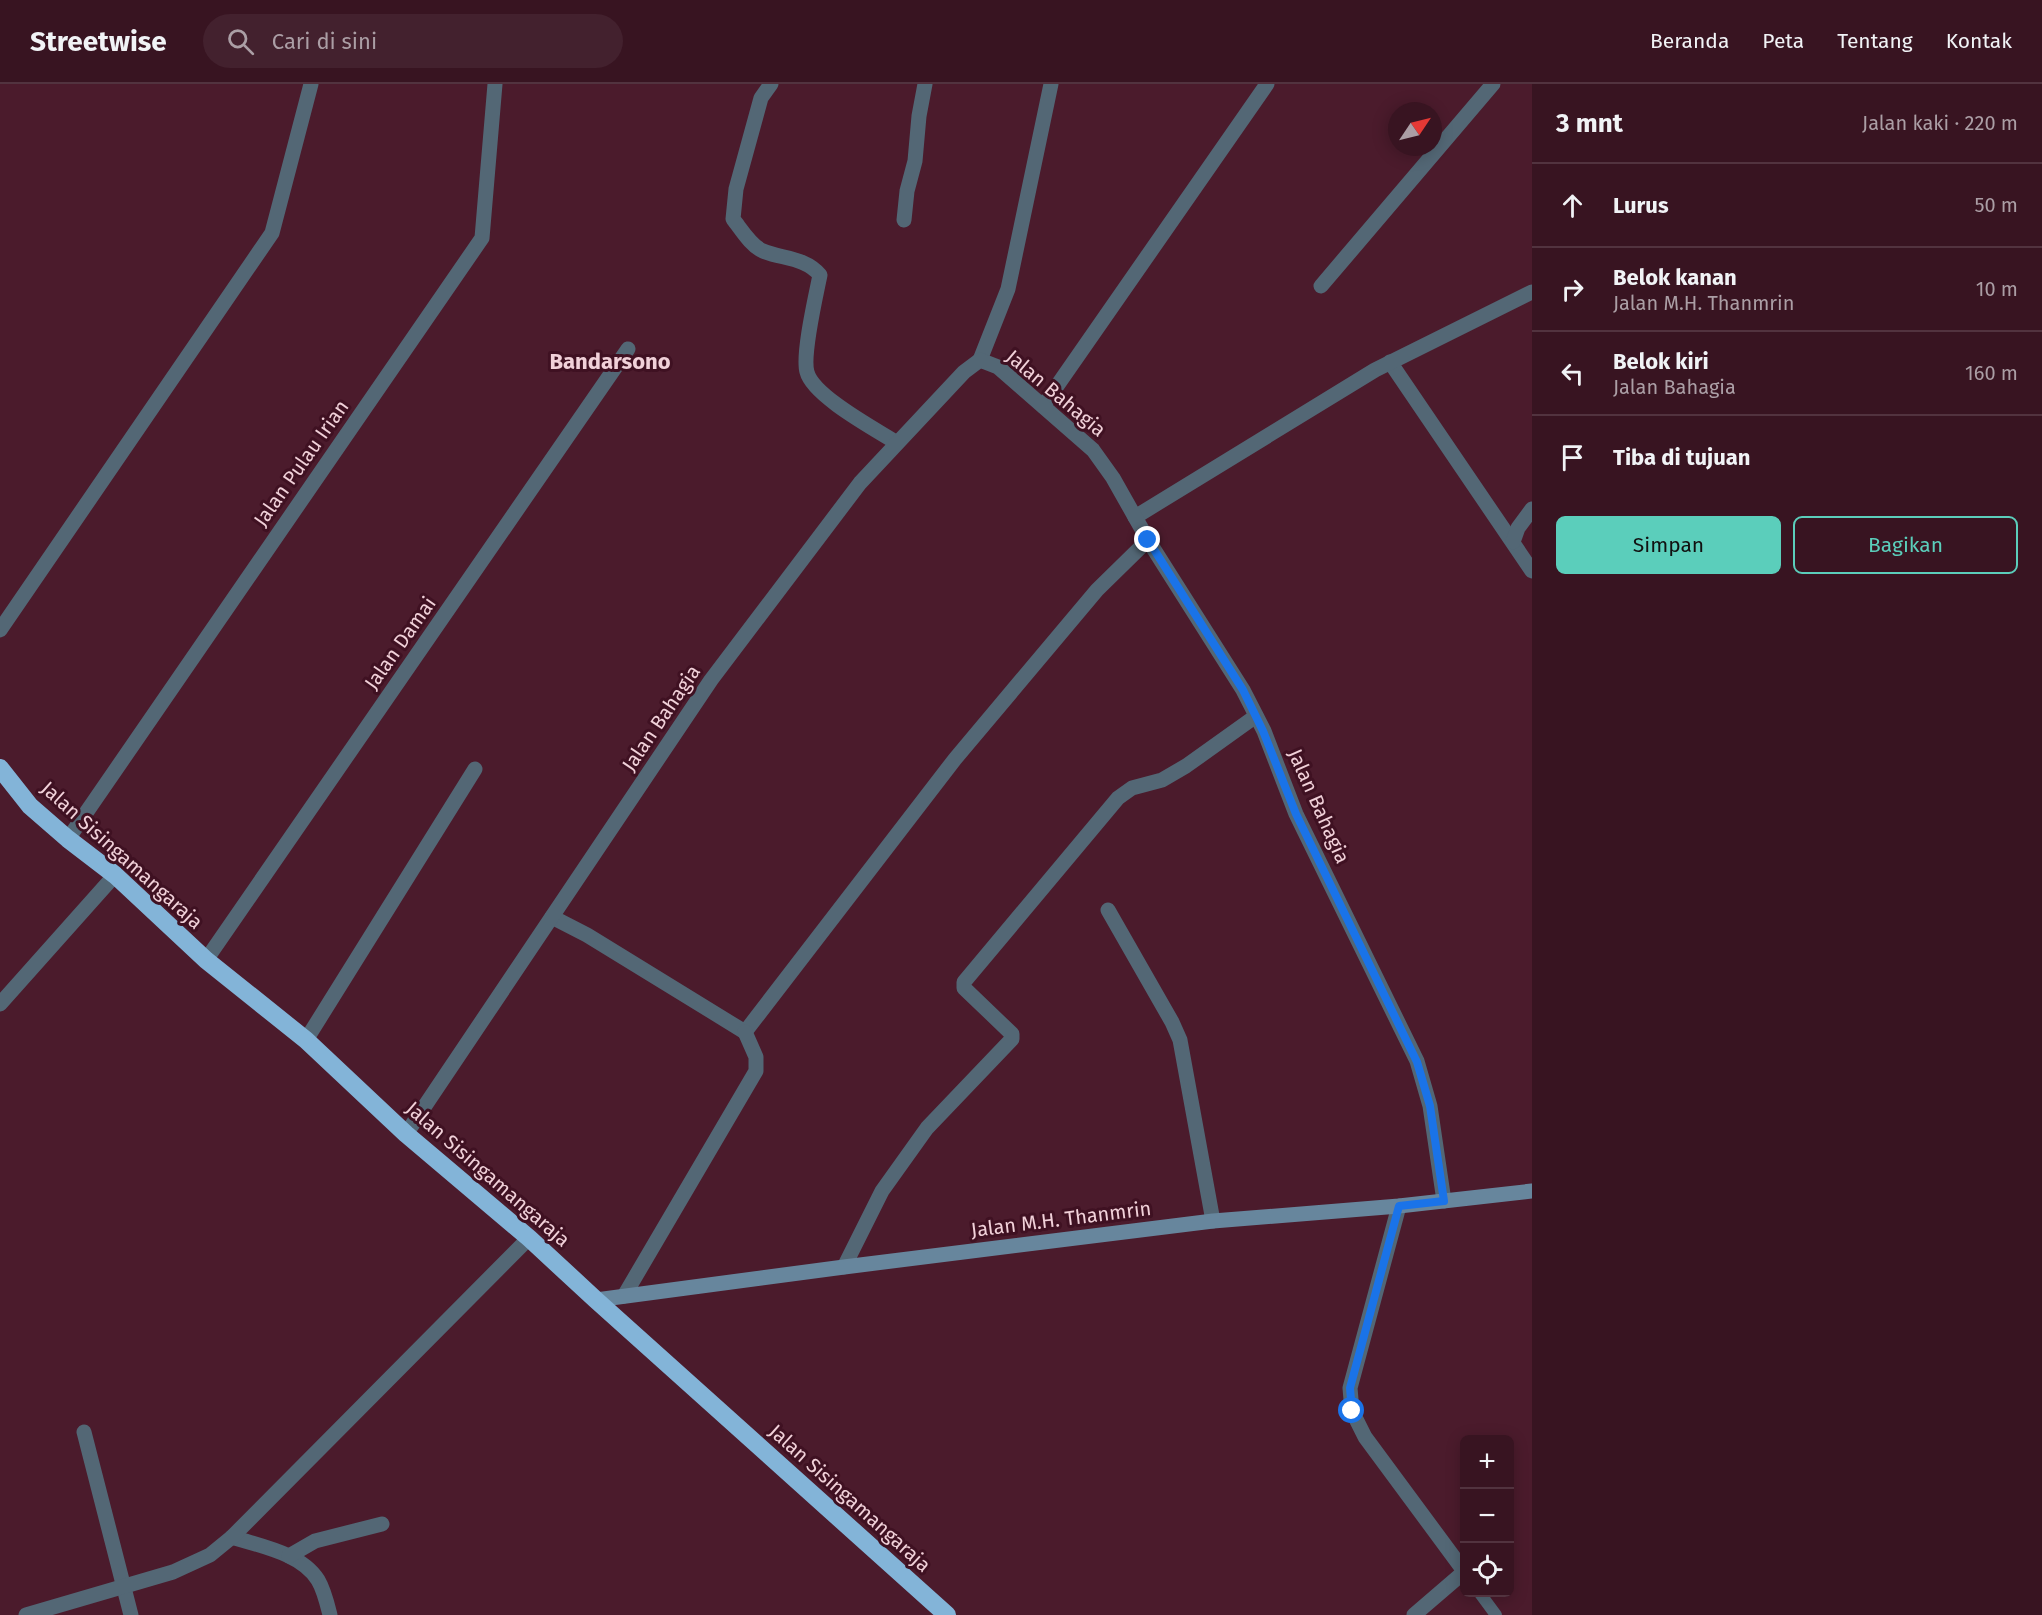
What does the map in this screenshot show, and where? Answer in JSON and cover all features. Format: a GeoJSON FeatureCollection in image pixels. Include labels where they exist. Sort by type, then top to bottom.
{"type":"FeatureCollection","features":[{"type":"Feature","properties":{"kind":"highway","name":"Jalan Sisingamangaraja"},"geometry":{"type":"LineString","coordinates":[[0,769],[30,806],[115,875],[206,960],[306,1040],[406,1134],[529,1238],[947,1615]]}},
{"type":"Feature","properties":{"kind":"street"},"geometry":{"type":"LineString","coordinates":[[0,630],[272,233],[311,84]]}},
{"type":"Feature","properties":{"kind":"street","name":"Jalan Pulau Irian"},"geometry":{"type":"LineString","coordinates":[[68,839],[482,238],[495,84]]}},
{"type":"Feature","properties":{"kind":"street"},"geometry":{"type":"LineString","coordinates":[[771,84],[761,98],[736,189],[733,219],[760,250],[795,259],[814,267],[820,275],[811,324],[806,371],[812,382],[828,399],[897,443]]}},
{"type":"Feature","properties":{"kind":"street"},"geometry":{"type":"LineString","coordinates":[[904,220],[907,191],[915,161],[919,116],[925,84]]}},
{"type":"Feature","properties":{"kind":"street"},"geometry":{"type":"LineString","coordinates":[[980,360],[1008,289],[1051,84]]}},
{"type":"Feature","properties":{"kind":"street"},"geometry":{"type":"LineString","coordinates":[[1043,406],[1267,84]]}},
{"type":"Feature","properties":{"kind":"street"},"geometry":{"type":"LineString","coordinates":[[1321,286],[1493,84]]}},
{"type":"Feature","properties":{"kind":"street"},"geometry":{"type":"LineString","coordinates":[[1136,517],[1390,362],[1532,292]]}},
{"type":"Feature","properties":{"kind":"street","name":"Jalan Damai"},"geometry":{"type":"LineString","coordinates":[[206,960],[628,350]]}},
{"type":"Feature","properties":{"kind":"street","name":"Jalan Bahagia"},"geometry":{"type":"LineString","coordinates":[[406,1134],[711,680],[860,483],[964,372],[980,360],[998,367],[1094,450],[1237,680],[1256,716],[1296,814],[1417,1062],[1430,1106],[1444,1201]]}},
{"type":"Feature","properties":{"kind":"street"},"geometry":{"type":"LineString","coordinates":[[1390,362],[1532,571]]}},
{"type":"Feature","properties":{"kind":"street"},"geometry":{"type":"LineString","coordinates":[[1513,542],[1518,528],[1532,509]]}},
{"type":"Feature","properties":{"kind":"street"},"geometry":{"type":"LineString","coordinates":[[745,1032],[963,750],[1097,590],[1148,540]]}},
{"type":"Feature","properties":{"kind":"street"},"geometry":{"type":"LineString","coordinates":[[844,1267],[882,1191],[927,1128],[1011,1039],[1012,1034],[964,988],[964,982],[1118,798],[1132,788],[1162,780],[1186,766],[1256,716]]}},
{"type":"Feature","properties":{"kind":"street"},"geometry":{"type":"LineString","coordinates":[[306,1040],[475,769]]}},
{"type":"Feature","properties":{"kind":"street"},"geometry":{"type":"LineString","coordinates":[[0,1004],[115,875]]}},
{"type":"Feature","properties":{"kind":"street"},"geometry":{"type":"LineString","coordinates":[[1108,909],[1180,1040],[1214,1221]]}},
{"type":"Feature","properties":{"kind":"street"},"geometry":{"type":"LineString","coordinates":[[552,917],[587,935],[745,1032],[756,1057],[756,1071],[624,1296]]}},
{"type":"Feature","properties":{"kind":"street","name":"Jalan M.H. Thanmrin"},"geometry":{"type":"LineString","coordinates":[[596,1300],[1214,1221],[1399,1206],[1532,1191]]}},
{"type":"Feature","properties":{"kind":"street"},"geometry":{"type":"LineString","coordinates":[[1399,1206],[1350,1388],[1352,1411],[1365,1437],[1460,1567]]}},
{"type":"Feature","properties":{"kind":"street"},"geometry":{"type":"LineString","coordinates":[[26,1615],[173,1572],[210,1555],[232,1537],[529,1238]]}},
{"type":"Feature","properties":{"kind":"street"},"geometry":{"type":"LineString","coordinates":[[84,1432],[131,1615]]}},
{"type":"Feature","properties":{"kind":"street"},"geometry":{"type":"LineString","coordinates":[[289,1556],[315,1541],[382,1524]]}},
{"type":"Feature","properties":{"kind":"street"},"geometry":{"type":"LineString","coordinates":[[232,1537],[289,1556],[310,1570],[318,1580],[330,1615]]}},
{"type":"Feature","properties":{"kind":"street"},"geometry":{"type":"LineString","coordinates":[[1414,1615],[1460,1575]]}},
{"type":"Feature","properties":{"kind":"lane"},"geometry":{"type":"LineString","coordinates":[[1482,1597],[1496,1615]]}},
{"type":"Feature","properties":{"kind":"district","name":"Bandarsono"},"geometry":{"type":"Point","coordinates":[610,361]}},
{"type":"Feature","properties":{"kind":"route"},"geometry":{"type":"LineString","coordinates":[[1148,540],[1243,690],[1263,731],[1296,814],[1417,1062],[1430,1106],[1444,1201],[1399,1206],[1350,1388],[1352,1411]]}}]}
